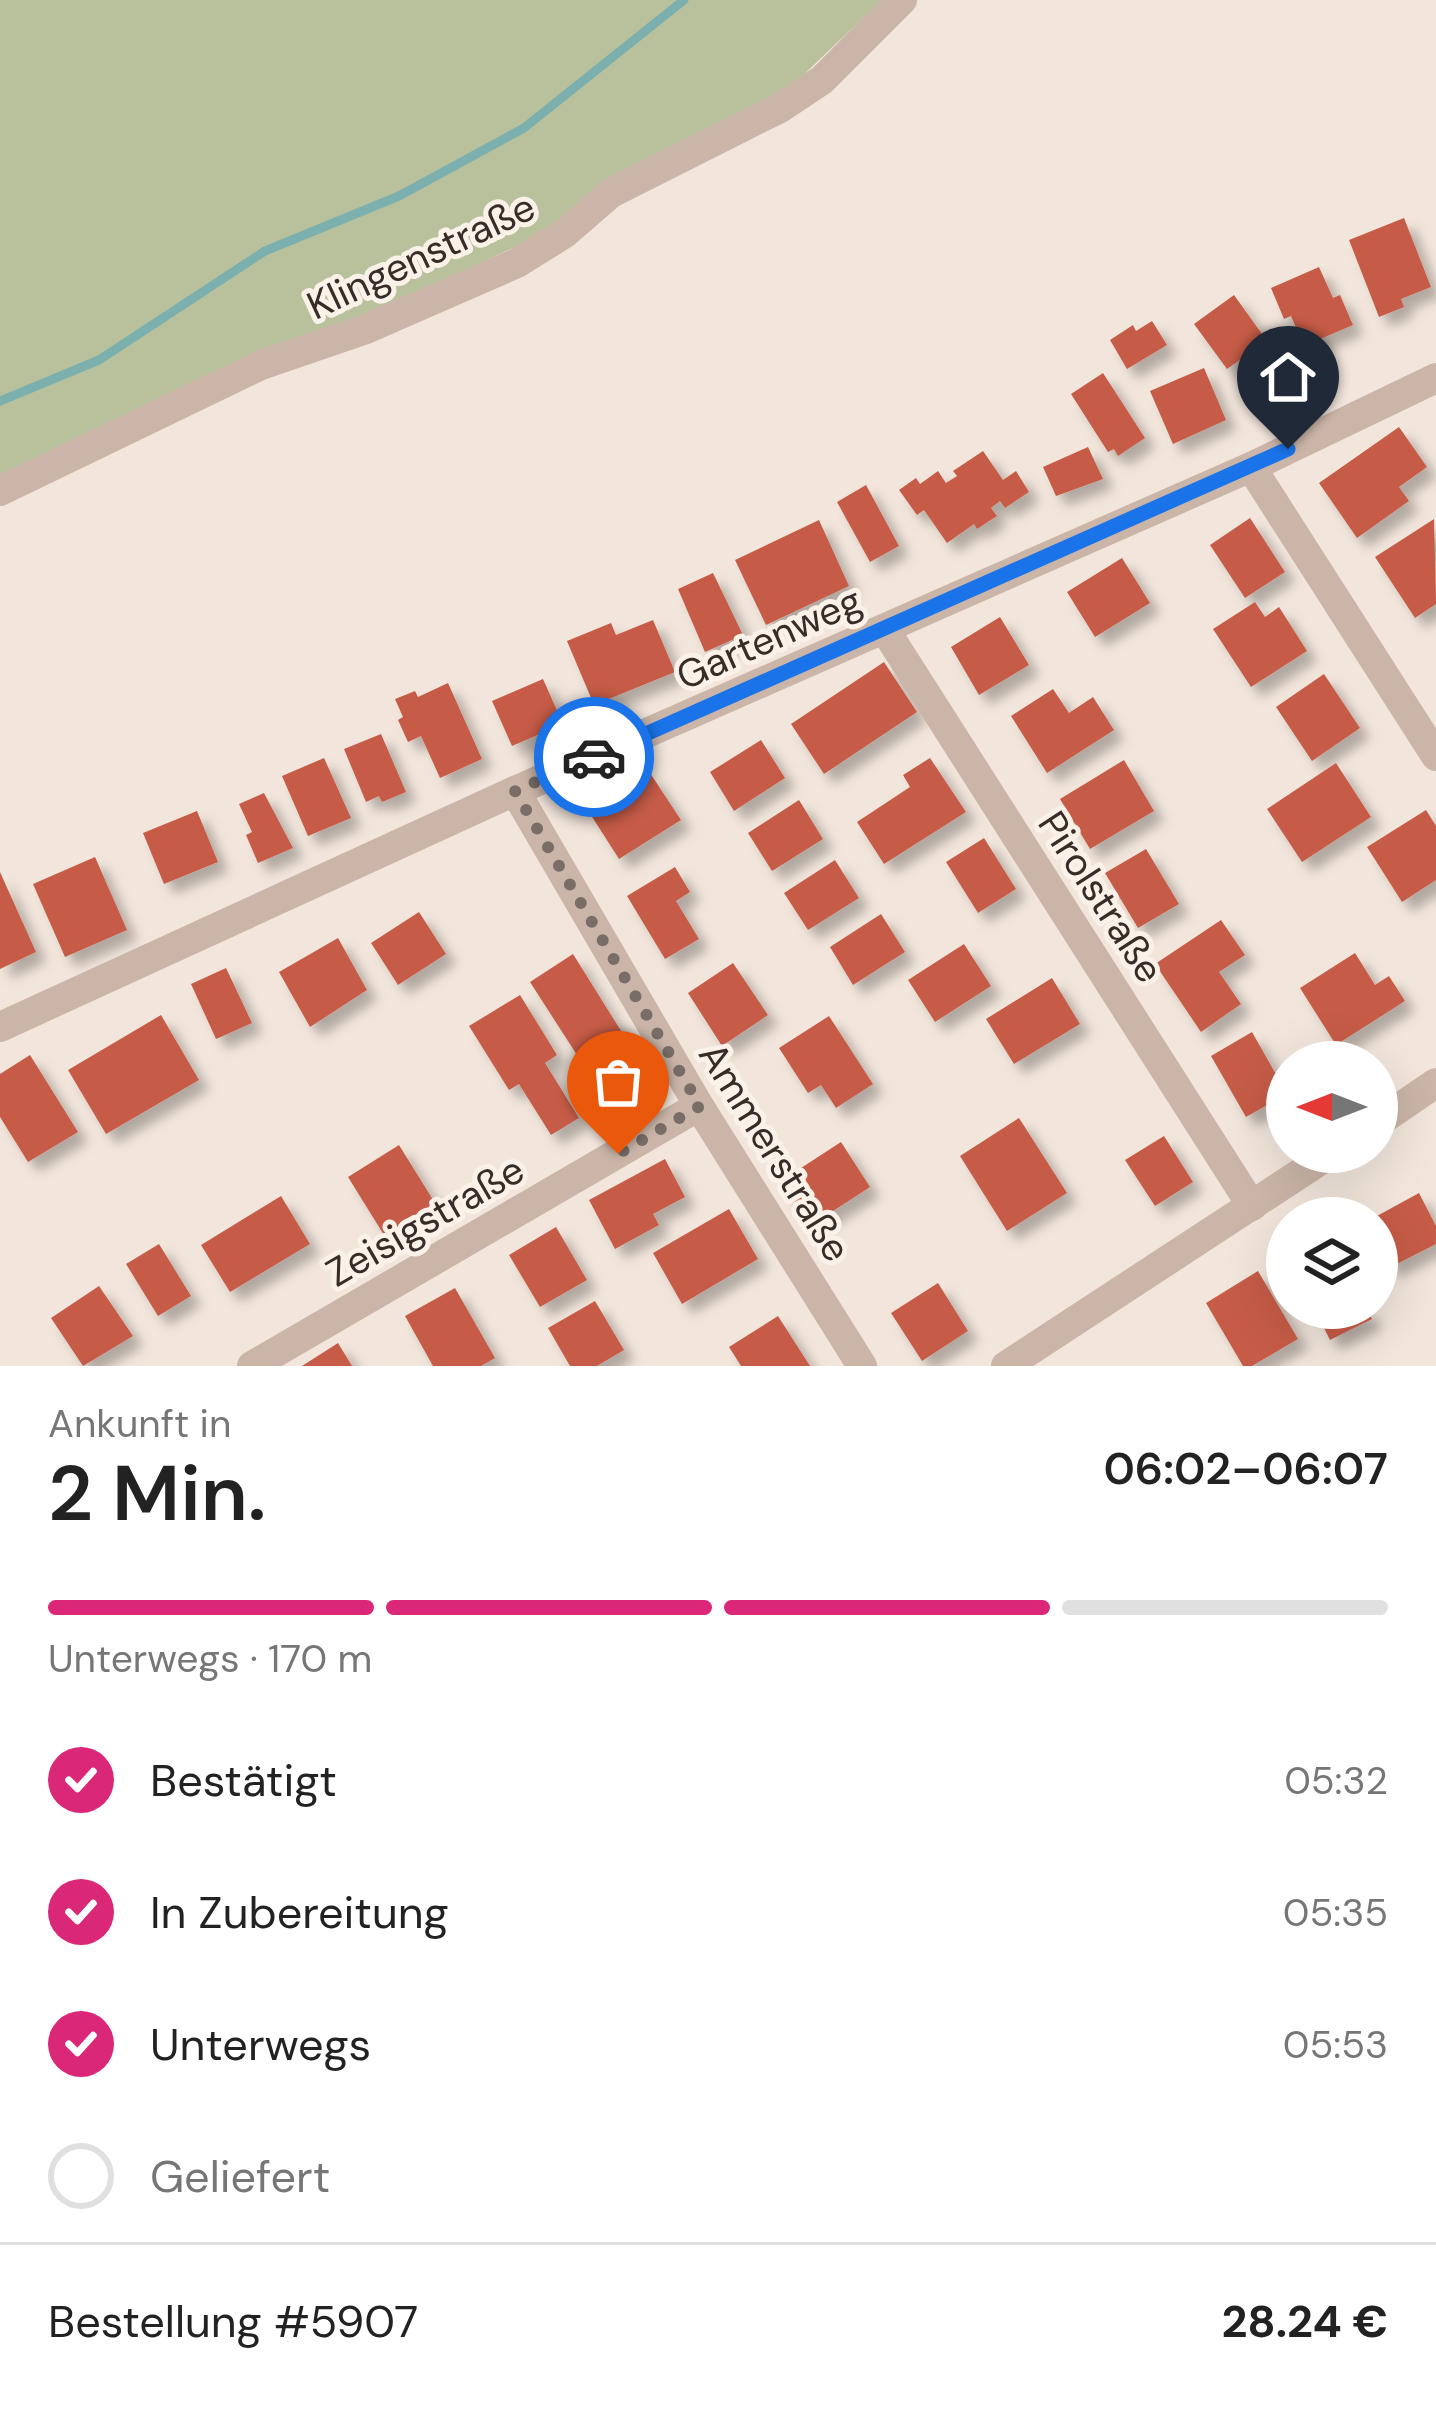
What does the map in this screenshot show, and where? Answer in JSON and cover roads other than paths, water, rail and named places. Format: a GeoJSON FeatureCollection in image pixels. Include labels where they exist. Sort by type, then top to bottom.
{"type":"FeatureCollection","features":[{"type":"Feature","properties":{"kind":"street","name":"Klingenstraße"},"geometry":{"type":"LineString","coordinates":[[0,491],[261,365],[366,329],[517,263],[565,233],[610,193],[822,80],[902,0]]}},
{"type":"Feature","properties":{"kind":"street","name":"Gartenweg"},"geometry":{"type":"LineString","coordinates":[[0,1027],[515,791],[1251,467],[1436,378]]}},
{"type":"Feature","properties":{"kind":"street"},"geometry":{"type":"LineString","coordinates":[[1251,467],[1436,756]]}},
{"type":"Feature","properties":{"kind":"street","name":"Pirolstraße"},"geometry":{"type":"LineString","coordinates":[[885,630],[1252,1206]]}},
{"type":"Feature","properties":{"kind":"street","name":"Ammerstraße"},"geometry":{"type":"LineString","coordinates":[[515,791],[700,1106],[862,1366]]}},
{"type":"Feature","properties":{"kind":"street"},"geometry":{"type":"LineString","coordinates":[[1398,1109],[1436,1083]]}},
{"type":"Feature","properties":{"kind":"street","name":"Zeisigstraße"},"geometry":{"type":"LineString","coordinates":[[252,1366],[700,1106]]}},
{"type":"Feature","properties":{"kind":"street"},"geometry":{"type":"LineString","coordinates":[[1006,1366],[1302,1173]]}},
{"type":"Feature","properties":{"kind":"waterway"},"geometry":{"type":"LineString","coordinates":[[0,401],[99,360],[265,251],[399,196],[524,128],[684,0]]}}]}
